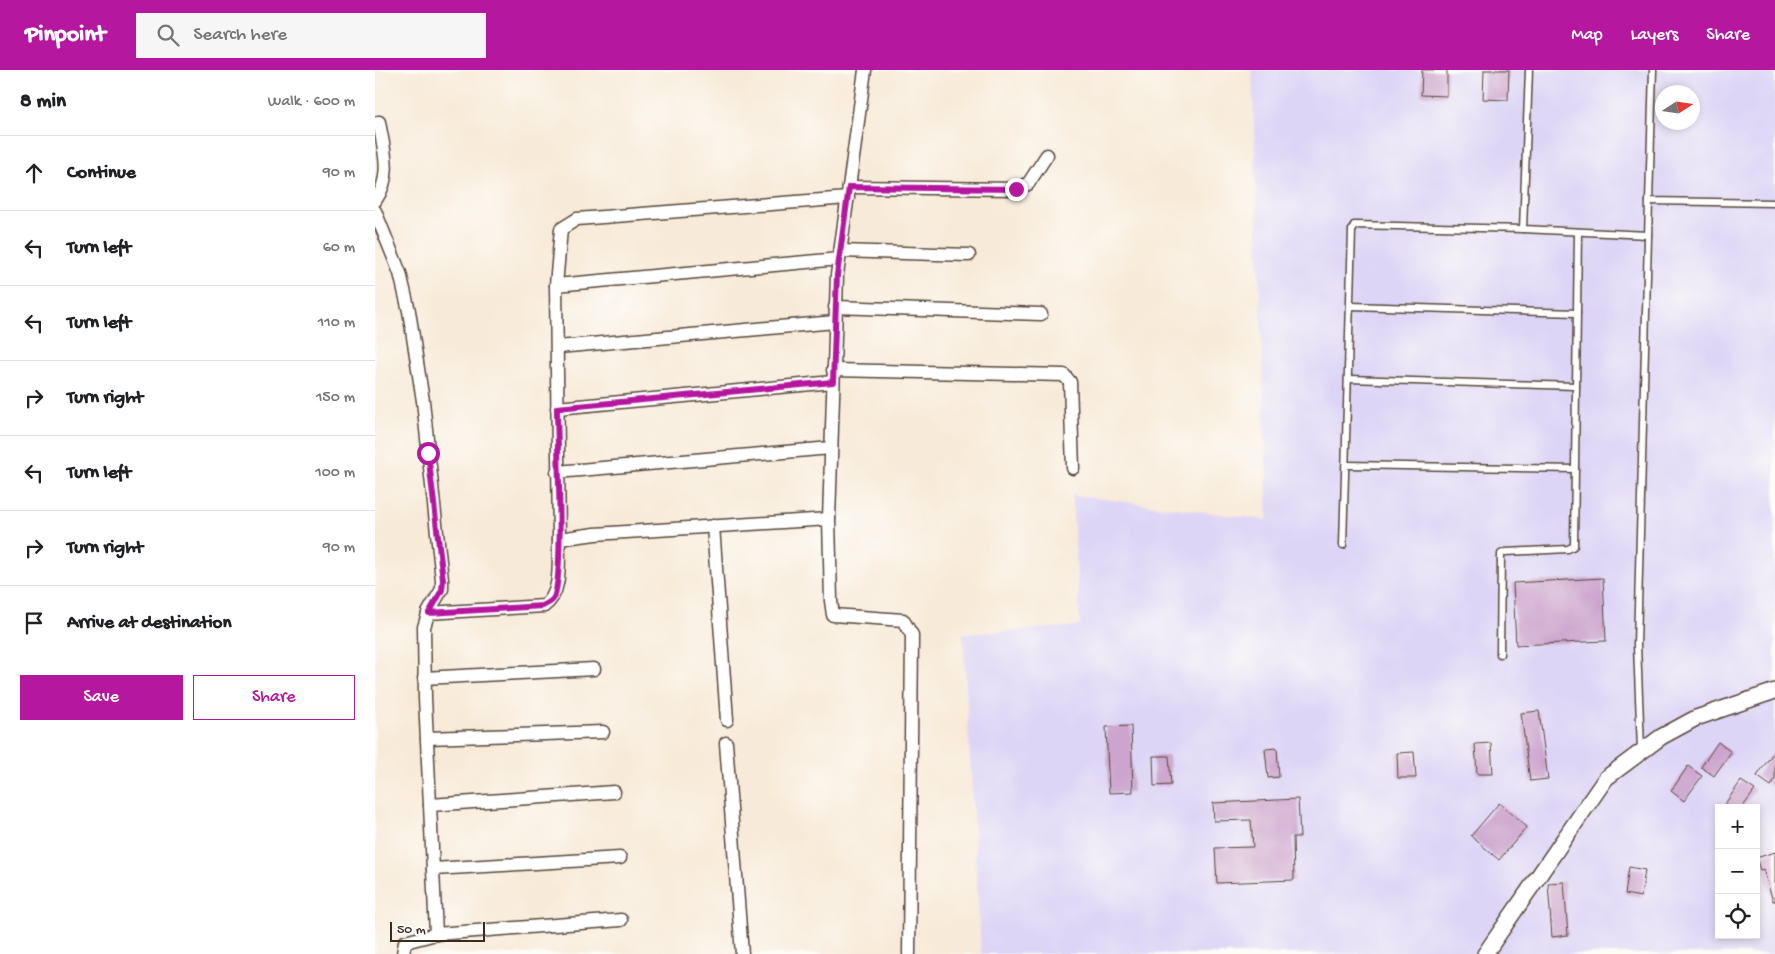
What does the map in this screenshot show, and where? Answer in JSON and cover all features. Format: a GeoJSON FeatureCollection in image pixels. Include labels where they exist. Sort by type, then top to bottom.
{"type":"FeatureCollection","features":[{"type":"Feature","properties":{"kind":"street"},"geometry":{"type":"LineString","coordinates":[[865,70],[840,255],[835,307],[829,519],[831,601],[833,616],[903,620],[912,635],[909,954]]}},
{"type":"Feature","properties":{"kind":"street"},"geometry":{"type":"LineString","coordinates":[[375,201],[383,190],[386,175],[379,122]]}},
{"type":"Feature","properties":{"kind":"street"},"geometry":{"type":"LineString","coordinates":[[429,613],[543,606],[552,600],[557,587],[559,539],[556,285],[561,229],[577,219],[849,192],[1016,189],[1028,184],[1047,155]]}},
{"type":"Feature","properties":{"kind":"street"},"geometry":{"type":"LineString","coordinates":[[375,211],[404,291],[415,344],[443,580],[442,590],[429,613],[424,627],[436,934]]}},
{"type":"Feature","properties":{"kind":"street"},"geometry":{"type":"LineString","coordinates":[[556,285],[840,255],[969,254]]}},
{"type":"Feature","properties":{"kind":"street"},"geometry":{"type":"LineString","coordinates":[[835,307],[1041,314]]}},
{"type":"Feature","properties":{"kind":"street"},"geometry":{"type":"LineString","coordinates":[[558,347],[835,322]]}},
{"type":"Feature","properties":{"kind":"street"},"geometry":{"type":"LineString","coordinates":[[557,408],[833,376],[1064,374],[1070,382],[1073,468]]}},
{"type":"Feature","properties":{"kind":"street"},"geometry":{"type":"LineString","coordinates":[[557,472],[831,448]]}},
{"type":"Feature","properties":{"kind":"street"},"geometry":{"type":"LineString","coordinates":[[559,539],[595,534],[829,519]]}},
{"type":"Feature","properties":{"kind":"street"},"geometry":{"type":"LineString","coordinates":[[713,526],[727,720]]}},
{"type":"Feature","properties":{"kind":"street"},"geometry":{"type":"LineString","coordinates":[[425,678],[594,669]]}},
{"type":"Feature","properties":{"kind":"street"},"geometry":{"type":"LineString","coordinates":[[1485,954],[1606,778],[1641,751],[1696,718],[1775,691]]}},
{"type":"Feature","properties":{"kind":"street"},"geometry":{"type":"LineString","coordinates":[[427,738],[603,732]]}},
{"type":"Feature","properties":{"kind":"street"},"geometry":{"type":"LineString","coordinates":[[726,743],[742,954]]}},
{"type":"Feature","properties":{"kind":"street"},"geometry":{"type":"LineString","coordinates":[[430,805],[614,792]]}},
{"type":"Feature","properties":{"kind":"street"},"geometry":{"type":"LineString","coordinates":[[433,869],[620,858]]}},
{"type":"Feature","properties":{"kind":"street"},"geometry":{"type":"LineString","coordinates":[[403,954],[405,942],[436,934],[621,920]]}},
{"type":"Feature","properties":{"kind":"lane"},"geometry":{"type":"LineString","coordinates":[[1523,229],[1529,70]]}},
{"type":"Feature","properties":{"kind":"lane"},"geometry":{"type":"LineString","coordinates":[[1641,751],[1637,645],[1653,70]]}},
{"type":"Feature","properties":{"kind":"lane"},"geometry":{"type":"LineString","coordinates":[[1649,201],[1775,203]]}},
{"type":"Feature","properties":{"kind":"lane"},"geometry":{"type":"LineString","coordinates":[[1343,545],[1353,230],[1355,225],[1523,229],[1648,235]]}},
{"type":"Feature","properties":{"kind":"lane"},"geometry":{"type":"LineString","coordinates":[[1500,654],[1501,554],[1505,552],[1568,549],[1574,546],[1578,232]]}},
{"type":"Feature","properties":{"kind":"lane"},"geometry":{"type":"LineString","coordinates":[[1351,306],[1577,312]]}},
{"type":"Feature","properties":{"kind":"lane"},"geometry":{"type":"LineString","coordinates":[[1349,380],[1576,386]]}},
{"type":"Feature","properties":{"kind":"lane"},"geometry":{"type":"LineString","coordinates":[[1347,465],[1575,468]]}},
{"type":"Feature","properties":{"kind":"shaded area"},"geometry":{"type":"Polygon","coordinates":[[[1252,70],[1775,70],[1775,954],[981,954],[963,634],[1080,626],[1072,495],[1268,520],[1252,70]]]}},
{"type":"Feature","properties":{"kind":"building"},"geometry":{"type":"Polygon","coordinates":[[[1422,70],[1447,70],[1447,96],[1421,95],[1422,70]]]}},
{"type":"Feature","properties":{"kind":"building"},"geometry":{"type":"Polygon","coordinates":[[[1484,70],[1509,70],[1508,100],[1483,99],[1484,70]]]}},
{"type":"Feature","properties":{"kind":"building"},"geometry":{"type":"Polygon","coordinates":[[[1603,578],[1606,641],[1516,645],[1513,583],[1603,578]]]}},
{"type":"Feature","properties":{"kind":"building"},"geometry":{"type":"Polygon","coordinates":[[[1539,711],[1548,779],[1530,781],[1521,713],[1539,711]]]}},
{"type":"Feature","properties":{"kind":"building"},"geometry":{"type":"Polygon","coordinates":[[[1131,726],[1133,792],[1109,793],[1106,727],[1131,726]]]}},
{"type":"Feature","properties":{"kind":"building"},"geometry":{"type":"Polygon","coordinates":[[[1718,742],[1731,752],[1714,776],[1701,767],[1718,742]]]}},
{"type":"Feature","properties":{"kind":"building"},"geometry":{"type":"Polygon","coordinates":[[[1491,743],[1493,774],[1477,774],[1475,744],[1491,743]]]}},
{"type":"Feature","properties":{"kind":"building"},"geometry":{"type":"Polygon","coordinates":[[[1277,748],[1279,777],[1268,778],[1265,749],[1277,748]]]}},
{"type":"Feature","properties":{"kind":"building"},"geometry":{"type":"Polygon","coordinates":[[[1775,750],[1775,779],[1771,786],[1757,776],[1775,750]]]}},
{"type":"Feature","properties":{"kind":"building"},"geometry":{"type":"Polygon","coordinates":[[[1414,752],[1416,778],[1398,778],[1397,753],[1414,752]]]}},
{"type":"Feature","properties":{"kind":"building"},"geometry":{"type":"Polygon","coordinates":[[[1153,756],[1169,756],[1171,785],[1154,786],[1153,756]]]}},
{"type":"Feature","properties":{"kind":"building"},"geometry":{"type":"Polygon","coordinates":[[[1688,766],[1702,776],[1684,801],[1671,791],[1688,766]]]}},
{"type":"Feature","properties":{"kind":"building"},"geometry":{"type":"Polygon","coordinates":[[[1741,781],[1755,790],[1745,804],[1725,804],[1741,781]]]}},
{"type":"Feature","properties":{"kind":"building"},"geometry":{"type":"Polygon","coordinates":[[[1298,799],[1300,837],[1293,837],[1294,880],[1217,883],[1215,848],[1253,847],[1251,820],[1214,821],[1213,803],[1298,799]]]}},
{"type":"Feature","properties":{"kind":"building"},"geometry":{"type":"Polygon","coordinates":[[[1499,803],[1527,827],[1499,860],[1471,836],[1499,803]]]}},
{"type":"Feature","properties":{"kind":"building"},"geometry":{"type":"Polygon","coordinates":[[[1775,852],[1775,901],[1773,901],[1763,869],[1760,870],[1760,857],[1775,852]]]}},
{"type":"Feature","properties":{"kind":"building"},"geometry":{"type":"Polygon","coordinates":[[[1629,867],[1645,870],[1641,897],[1625,894],[1629,867]]]}},
{"type":"Feature","properties":{"kind":"building"},"geometry":{"type":"Polygon","coordinates":[[[1564,882],[1568,935],[1552,937],[1548,883],[1564,882]]]}},
{"type":"Feature","properties":{"kind":"route"},"geometry":{"type":"LineString","coordinates":[[428,453],[443,580],[442,590],[429,613],[543,606],[552,600],[557,587],[559,539],[557,408],[833,382],[837,275],[849,187],[1016,189]]}}]}
